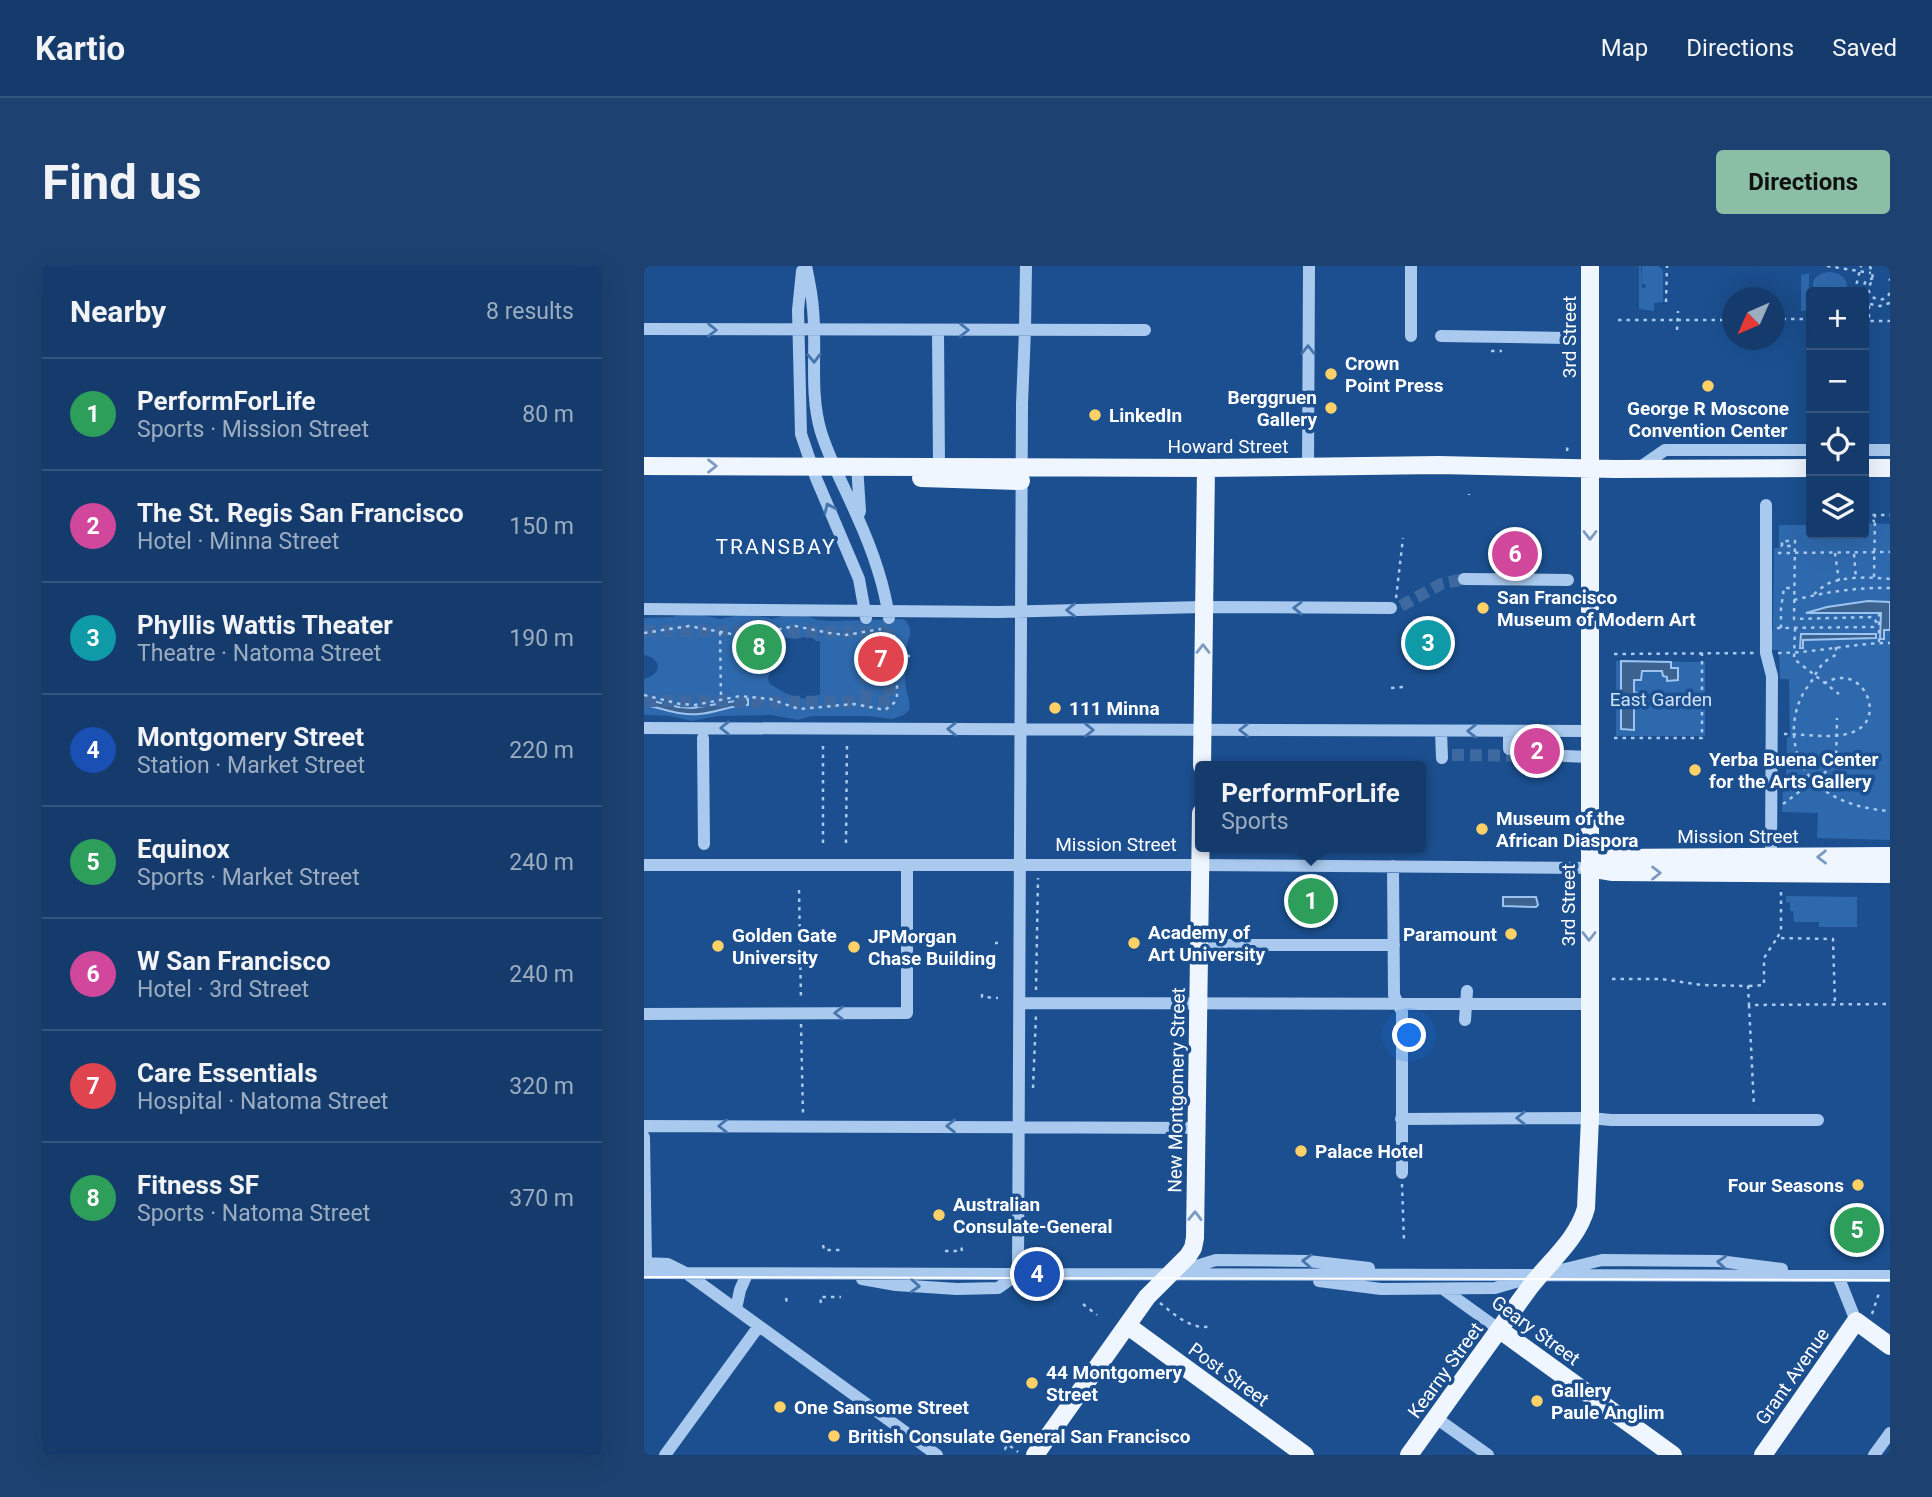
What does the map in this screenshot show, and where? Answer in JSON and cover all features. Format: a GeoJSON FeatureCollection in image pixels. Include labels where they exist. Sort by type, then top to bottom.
{"type":"FeatureCollection","features":[{"type":"Feature","properties":{"kind":"main road","name":"3rd Street"},"geometry":{"type":"LineString","coordinates":[[1539,1275],[1584,1217],[1587,1196],[1590,1118],[1590,266]]}},
{"type":"Feature","properties":{"kind":"main road","name":"Howard Street"},"geometry":{"type":"LineString","coordinates":[[644,466],[939,466],[1021,474],[1308,467],[1806,468]]}},
{"type":"Feature","properties":{"kind":"main road"},"geometry":{"type":"LineString","coordinates":[[885,466],[912,477],[1021,474]]}},
{"type":"Feature","properties":{"kind":"main road"},"geometry":{"type":"LineString","coordinates":[[1202,761],[1206,468]]}},
{"type":"Feature","properties":{"kind":"main road"},"geometry":{"type":"LineString","coordinates":[[1869,468],[1890,468]]}},
{"type":"Feature","properties":{"kind":"main road","name":"New Montgomery Street"},"geometry":{"type":"LineString","coordinates":[[1026,1454],[1128,1326],[1147,1297],[1183,1262],[1193,1248],[1200,852]]}},
{"type":"Feature","properties":{"kind":"main road","name":"Mission Street"},"geometry":{"type":"LineString","coordinates":[[1589,868],[1614,858],[1890,856]]}},
{"type":"Feature","properties":{"kind":"main road","name":"Mission Street"},"geometry":{"type":"LineString","coordinates":[[1589,868],[1613,872],[1890,874]]}},
{"type":"Feature","properties":{"kind":"main road","name":"Kearny Street"},"geometry":{"type":"LineString","coordinates":[[1409,1455],[1539,1275]]}},
{"type":"Feature","properties":{"kind":"main road"},"geometry":{"type":"LineString","coordinates":[[1863,1319],[1890,1346]]}},
{"type":"Feature","properties":{"kind":"main road","name":"Grant Avenue"},"geometry":{"type":"LineString","coordinates":[[1763,1455],[1863,1319]]}},
{"type":"Feature","properties":{"kind":"main road","name":"Post Street"},"geometry":{"type":"LineString","coordinates":[[1128,1326],[1305,1455]]}},
{"type":"Feature","properties":{"kind":"main road","name":"Geary Street"},"geometry":{"type":"LineString","coordinates":[[1500,1330],[1672,1455]]}},
{"type":"Feature","properties":{"kind":"street"},"geometry":{"type":"LineString","coordinates":[[804,266],[813,309],[814,397],[820,429],[877,565],[885,590],[889,618]]}},
{"type":"Feature","properties":{"kind":"street"},"geometry":{"type":"LineString","coordinates":[[804,266],[798,310],[800,434],[859,579],[866,619]]}},
{"type":"Feature","properties":{"kind":"street"},"geometry":{"type":"LineString","coordinates":[[1018,1274],[1021,474],[1026,266]]}},
{"type":"Feature","properties":{"kind":"street"},"geometry":{"type":"LineString","coordinates":[[1308,467],[1309,266]]}},
{"type":"Feature","properties":{"kind":"street"},"geometry":{"type":"LineString","coordinates":[[1411,336],[1412,266]]}},
{"type":"Feature","properties":{"kind":"street"},"geometry":{"type":"LineString","coordinates":[[644,330],[1145,330]]}},
{"type":"Feature","properties":{"kind":"street"},"geometry":{"type":"LineString","coordinates":[[938,330],[939,466]]}},
{"type":"Feature","properties":{"kind":"street"},"geometry":{"type":"LineString","coordinates":[[1441,336],[1568,338]]}},
{"type":"Feature","properties":{"kind":"street"},"geometry":{"type":"LineString","coordinates":[[1639,468],[1665,450],[1806,450]]}},
{"type":"Feature","properties":{"kind":"street"},"geometry":{"type":"LineString","coordinates":[[1869,450],[1890,450]]}},
{"type":"Feature","properties":{"kind":"street"},"geometry":{"type":"LineString","coordinates":[[851,466],[848,511],[875,571],[883,598]]}},
{"type":"Feature","properties":{"kind":"street"},"geometry":{"type":"LineString","coordinates":[[1766,505],[1766,653],[1772,676],[1771,857]]}},
{"type":"Feature","properties":{"kind":"street"},"geometry":{"type":"LineString","coordinates":[[1464,579],[1568,580]]}},
{"type":"Feature","properties":{"kind":"street"},"geometry":{"type":"LineString","coordinates":[[644,610],[1021,611],[1203,607],[1328,613],[1394,603]]}},
{"type":"Feature","properties":{"kind":"street"},"geometry":{"type":"LineString","coordinates":[[644,728],[1203,730],[1337,725],[1441,731],[1589,731]]}},
{"type":"Feature","properties":{"kind":"street"},"geometry":{"type":"LineString","coordinates":[[1441,731],[1445,756]]}},
{"type":"Feature","properties":{"kind":"street"},"geometry":{"type":"LineString","coordinates":[[1509,731],[1509,749]]}},
{"type":"Feature","properties":{"kind":"street"},"geometry":{"type":"LineString","coordinates":[[1549,731],[1549,749]]}},
{"type":"Feature","properties":{"kind":"street"},"geometry":{"type":"LineString","coordinates":[[703,738],[704,844]]}},
{"type":"Feature","properties":{"kind":"street"},"geometry":{"type":"LineString","coordinates":[[1565,756],[1589,757]]}},
{"type":"Feature","properties":{"kind":"street","name":"Mission Street"},"geometry":{"type":"LineString","coordinates":[[644,865],[1589,868]]}},
{"type":"Feature","properties":{"kind":"street"},"geometry":{"type":"LineString","coordinates":[[644,1014],[907,1013],[906,865]]}},
{"type":"Feature","properties":{"kind":"street"},"geometry":{"type":"LineString","coordinates":[[1393,866],[1394,995],[1402,1012],[1402,1173]]}},
{"type":"Feature","properties":{"kind":"street"},"geometry":{"type":"LineString","coordinates":[[1199,945],[1394,945]]}},
{"type":"Feature","properties":{"kind":"street"},"geometry":{"type":"LineString","coordinates":[[1020,1003],[1398,1004],[1466,997],[1589,1004]]}},
{"type":"Feature","properties":{"kind":"street"},"geometry":{"type":"LineString","coordinates":[[1465,1020],[1466,997]]}},
{"type":"Feature","properties":{"kind":"street"},"geometry":{"type":"LineString","coordinates":[[1401,1119],[1464,1114],[1611,1120],[1818,1120]]}},
{"type":"Feature","properties":{"kind":"street"},"geometry":{"type":"LineString","coordinates":[[644,1126],[1196,1128]]}},
{"type":"Feature","properties":{"kind":"street"},"geometry":{"type":"LineString","coordinates":[[644,1137],[645,1266],[668,1264],[686,1273],[937,1455]]}},
{"type":"Feature","properties":{"kind":"street"},"geometry":{"type":"LineString","coordinates":[[1169,1274],[1216,1260],[1308,1261],[1424,1275]]}},
{"type":"Feature","properties":{"kind":"street"},"geometry":{"type":"LineString","coordinates":[[686,1273],[1890,1276]]}},
{"type":"Feature","properties":{"kind":"street"},"geometry":{"type":"LineString","coordinates":[[736,1309],[747,1273]]}},
{"type":"Feature","properties":{"kind":"street"},"geometry":{"type":"LineString","coordinates":[[1268,1274],[1381,1289],[1494,1288],[1539,1275]]}},
{"type":"Feature","properties":{"kind":"street"},"geometry":{"type":"LineString","coordinates":[[1838,1276],[1863,1319]]}},
{"type":"Feature","properties":{"kind":"street","name":"Geary Street"},"geometry":{"type":"LineString","coordinates":[[1443,1289],[1500,1330]]}},
{"type":"Feature","properties":{"kind":"street"},"geometry":{"type":"LineString","coordinates":[[665,1455],[759,1326]]}},
{"type":"Feature","properties":{"kind":"street"},"geometry":{"type":"LineString","coordinates":[[1436,1418],[1488,1455]]}},
{"type":"Feature","properties":{"kind":"street"},"geometry":{"type":"LineString","coordinates":[[1874,1455],[1890,1433]]}},
{"type":"Feature","properties":{"kind":"path"},"geometry":{"type":"LineString","coordinates":[[1827,266],[1861,268],[1871,273]]}},
{"type":"Feature","properties":{"kind":"path"},"geometry":{"type":"LineString","coordinates":[[1870,266],[1873,278]]}},
{"type":"Feature","properties":{"kind":"path"},"geometry":{"type":"LineString","coordinates":[[1666,267],[1666,302]]}},
{"type":"Feature","properties":{"kind":"path"},"geometry":{"type":"LineString","coordinates":[[1856,287],[1861,268]]}},
{"type":"Feature","properties":{"kind":"path"},"geometry":{"type":"LineString","coordinates":[[1862,287],[1866,281],[1873,278]]}},
{"type":"Feature","properties":{"kind":"path"},"geometry":{"type":"LineString","coordinates":[[1873,278],[1869,285],[1871,296],[1879,300],[1890,293]]}},
{"type":"Feature","properties":{"kind":"path"},"geometry":{"type":"LineString","coordinates":[[1869,304],[1880,306],[1890,303]]}},
{"type":"Feature","properties":{"kind":"path"},"geometry":{"type":"LineString","coordinates":[[1677,330],[1678,311]]}},
{"type":"Feature","properties":{"kind":"path"},"geometry":{"type":"LineString","coordinates":[[1785,319],[1806,319]]}},
{"type":"Feature","properties":{"kind":"path"},"geometry":{"type":"LineString","coordinates":[[1618,320],[1722,320]]}},
{"type":"Feature","properties":{"kind":"path"},"geometry":{"type":"LineString","coordinates":[[1869,321],[1890,321]]}},
{"type":"Feature","properties":{"kind":"path"},"geometry":{"type":"LineString","coordinates":[[1567,451],[1568,443]]}},
{"type":"Feature","properties":{"kind":"path"},"geometry":{"type":"LineString","coordinates":[[1869,514],[1890,515]]}},
{"type":"Feature","properties":{"kind":"path"},"geometry":{"type":"LineString","coordinates":[[1874,578],[1875,515]]}},
{"type":"Feature","properties":{"kind":"path"},"geometry":{"type":"LineString","coordinates":[[1869,520],[1875,521]]}},
{"type":"Feature","properties":{"kind":"path"},"geometry":{"type":"LineString","coordinates":[[1394,603],[1403,538]]}},
{"type":"Feature","properties":{"kind":"path"},"geometry":{"type":"LineString","coordinates":[[1775,541],[1792,542],[1792,546],[1782,546],[1782,541],[1795,541],[1794,619],[1873,617],[1877,623],[1873,627],[1779,628],[1784,587],[1794,588]]}},
{"type":"Feature","properties":{"kind":"path"},"geometry":{"type":"LineString","coordinates":[[1781,553],[1890,552]]}},
{"type":"Feature","properties":{"kind":"path"},"geometry":{"type":"LineString","coordinates":[[1835,553],[1839,581]]}},
{"type":"Feature","properties":{"kind":"path"},"geometry":{"type":"LineString","coordinates":[[1854,553],[1856,579]]}},
{"type":"Feature","properties":{"kind":"path"},"geometry":{"type":"LineString","coordinates":[[1813,595],[1828,583],[1856,579],[1890,579]]}},
{"type":"Feature","properties":{"kind":"path"},"geometry":{"type":"LineString","coordinates":[[1794,600],[1868,588],[1890,588]]}},
{"type":"Feature","properties":{"kind":"path"},"geometry":{"type":"LineString","coordinates":[[1879,613],[1879,643]]}},
{"type":"Feature","properties":{"kind":"path"},"geometry":{"type":"LineString","coordinates":[[644,634],[689,626],[751,635],[789,626],[846,635],[885,629],[893,632],[897,641],[897,696],[894,703],[885,710],[854,704],[799,709],[770,699],[740,696],[695,705],[644,695]]}},
{"type":"Feature","properties":{"kind":"path"},"geometry":{"type":"LineString","coordinates":[[1795,628],[1794,659],[1839,694]]}},
{"type":"Feature","properties":{"kind":"path"},"geometry":{"type":"LineString","coordinates":[[720,632],[721,699]]}},
{"type":"Feature","properties":{"kind":"path"},"geometry":{"type":"LineString","coordinates":[[1614,654],[1794,653],[1890,643]]}},
{"type":"Feature","properties":{"kind":"path"},"geometry":{"type":"LineString","coordinates":[[1836,647],[1836,654],[1822,664],[1799,700],[1792,734],[1797,756],[1813,781],[1836,798],[1849,804],[1890,811]]}},
{"type":"Feature","properties":{"kind":"path"},"geometry":{"type":"LineString","coordinates":[[1614,738],[1702,738],[1702,653]]}},
{"type":"Feature","properties":{"kind":"path"},"geometry":{"type":"LineString","coordinates":[[897,656],[912,656]]}},
{"type":"Feature","properties":{"kind":"path"},"geometry":{"type":"LineString","coordinates":[[1792,734],[1851,733],[1865,723],[1870,709],[1869,698],[1861,687],[1851,680],[1838,678],[1825,683]]}},
{"type":"Feature","properties":{"kind":"path"},"geometry":{"type":"LineString","coordinates":[[1391,688],[1404,687]]}},
{"type":"Feature","properties":{"kind":"path"},"geometry":{"type":"LineString","coordinates":[[1771,813],[1836,764],[1837,718]]}},
{"type":"Feature","properties":{"kind":"path"},"geometry":{"type":"LineString","coordinates":[[823,843],[824,738]]}},
{"type":"Feature","properties":{"kind":"path"},"geometry":{"type":"LineString","coordinates":[[846,843],[847,738]]}},
{"type":"Feature","properties":{"kind":"path"},"geometry":{"type":"LineString","coordinates":[[1033,1093],[1038,865]]}},
{"type":"Feature","properties":{"kind":"path"},"geometry":{"type":"LineString","coordinates":[[1612,979],[1662,979],[1702,985],[1764,985],[1764,958],[1781,931],[1781,892]]}},
{"type":"Feature","properties":{"kind":"path"},"geometry":{"type":"LineString","coordinates":[[1777,938],[1833,939],[1835,1004]]}},
{"type":"Feature","properties":{"kind":"path"},"geometry":{"type":"LineString","coordinates":[[1748,986],[1754,1121]]}},
{"type":"Feature","properties":{"kind":"path"},"geometry":{"type":"LineString","coordinates":[[982,994],[982,997],[998,998]]}},
{"type":"Feature","properties":{"kind":"path"},"geometry":{"type":"LineString","coordinates":[[1749,1004],[1890,1004]]}},
{"type":"Feature","properties":{"kind":"path"},"geometry":{"type":"LineString","coordinates":[[1402,1173],[1404,1241]]}},
{"type":"Feature","properties":{"kind":"path"},"geometry":{"type":"LineString","coordinates":[[823,1245],[824,1250],[840,1250]]}},
{"type":"Feature","properties":{"kind":"path"},"geometry":{"type":"LineString","coordinates":[[945,1251],[962,1251],[961,1245]]}},
{"type":"Feature","properties":{"kind":"path"},"geometry":{"type":"LineString","coordinates":[[1863,1319],[1879,1293]]}},
{"type":"Feature","properties":{"kind":"path"},"geometry":{"type":"LineString","coordinates":[[821,1304],[820,1297],[841,1297]]}},
{"type":"Feature","properties":{"kind":"path"},"geometry":{"type":"LineString","coordinates":[[786,1298],[787,1303]]}},
{"type":"Feature","properties":{"kind":"path"},"geometry":{"type":"LineString","coordinates":[[1160,1303],[1198,1327],[1212,1326]]}},
{"type":"Feature","properties":{"kind":"path"},"geometry":{"type":"LineString","coordinates":[[1083,1304],[1097,1315]]}},
{"type":"Feature","properties":{"kind":"path"},"geometry":{"type":"LineString","coordinates":[[1007,1444],[1026,1454]]}},
{"type":"Feature","properties":{"kind":"green space"},"geometry":{"type":"Polygon","coordinates":[[[1639,266],[1642,288],[1646,287],[1642,284],[1642,266],[1658,266],[1663,270],[1663,302],[1654,303],[1654,311],[1639,309],[1639,266]]]}},
{"type":"Feature","properties":{"kind":"green space"},"geometry":{"type":"Polygon","coordinates":[[[1811,273],[1809,287],[1806,287],[1806,311],[1801,311],[1801,275],[1811,273]]]}},
{"type":"Feature","properties":{"kind":"green space"},"geometry":{"type":"Polygon","coordinates":[[[1837,273],[1844,279],[1846,287],[1814,287],[1815,278],[1820,274],[1837,273]]]}},
{"type":"Feature","properties":{"kind":"green space"},"geometry":{"type":"Polygon","coordinates":[[[1869,523],[1890,524],[1890,840],[1817,838],[1818,813],[1782,812],[1783,786],[1786,786],[1787,737],[1790,737],[1789,679],[1780,679],[1779,650],[1770,650],[1773,629],[1774,548],[1779,548],[1779,525],[1806,525],[1806,539],[1869,539],[1869,523]]]}},
{"type":"Feature","properties":{"kind":"green space"},"geometry":{"type":"Polygon","coordinates":[[[698,614],[720,619],[751,614],[772,619],[803,614],[817,620],[830,621],[904,619],[910,628],[905,670],[909,710],[892,719],[813,716],[798,720],[771,715],[718,716],[691,721],[670,716],[644,715],[644,679],[654,674],[658,667],[655,660],[644,655],[644,618],[698,614]],[[810,636],[795,639],[781,637],[775,640],[772,646],[769,683],[800,698],[812,699],[820,695],[820,641],[810,636]]]}},
{"type":"Feature","properties":{"kind":"green space","name":"East Garden"},"geometry":{"type":"Polygon","coordinates":[[[1616,661],[1705,662],[1705,736],[1616,736],[1616,661]]]}},
{"type":"Feature","properties":{"kind":"green space"},"geometry":{"type":"Polygon","coordinates":[[[1786,896],[1857,897],[1857,927],[1819,927],[1819,922],[1794,922],[1793,911],[1790,911],[1786,896]]]}},
{"type":"Feature","properties":{"kind":"shaded area"},"geometry":{"type":"Polygon","coordinates":[[[1868,601],[1890,602],[1890,630],[1884,630],[1884,639],[1880,639],[1881,613],[1806,613],[1827,607],[1868,601]]]}},
{"type":"Feature","properties":{"kind":"shaded area"},"geometry":{"type":"Polygon","coordinates":[[[1801,634],[1876,634],[1876,638],[1803,640],[1803,648],[1800,648],[1801,634]]]}},
{"type":"Feature","properties":{"kind":"shaded area"},"geometry":{"type":"Polygon","coordinates":[[[1621,661],[1671,662],[1671,668],[1678,668],[1678,680],[1667,681],[1662,671],[1642,671],[1641,680],[1634,680],[1637,705],[1634,705],[1634,730],[1621,729],[1621,661]]]}},
{"type":"Feature","properties":{"kind":"shaded area"},"geometry":{"type":"Polygon","coordinates":[[[644,699],[693,708],[748,699],[748,705],[692,714],[644,705],[644,699]]]}},
{"type":"Feature","properties":{"kind":"shaded area"},"geometry":{"type":"Polygon","coordinates":[[[1503,897],[1536,897],[1538,905],[1503,906],[1503,897]]]}},
{"type":"Feature","properties":{"kind":"tunnel"},"geometry":{"type":"LineString","coordinates":[[1401,606],[1441,584],[1464,579]]}},
{"type":"Feature","properties":{"kind":"tunnel"},"geometry":{"type":"LineString","coordinates":[[644,701],[890,702],[889,618]]}},
{"type":"Feature","properties":{"kind":"tunnel"},"geometry":{"type":"LineString","coordinates":[[866,626],[866,702]]}},
{"type":"Feature","properties":{"kind":"tunnel"},"geometry":{"type":"LineString","coordinates":[[644,631],[890,632]]}},
{"type":"Feature","properties":{"kind":"tunnel"},"geometry":{"type":"LineString","coordinates":[[1452,755],[1565,756]]}},
{"type":"Feature","properties":{"kind":"tram line"},"geometry":{"type":"LineString","coordinates":[[644,1277],[1890,1280]]}},
{"type":"Feature","properties":{"kind":"place","name":"Crown Point Press"},"geometry":{"type":"Point","coordinates":[1331,374]}},
{"type":"Feature","properties":{"kind":"place","name":"George R Moscone Convention Center"},"geometry":{"type":"Point","coordinates":[1708,386]}},
{"type":"Feature","properties":{"kind":"place","name":"Berggruen Gallery"},"geometry":{"type":"Point","coordinates":[1331,408]}},
{"type":"Feature","properties":{"kind":"place","name":"LinkedIn"},"geometry":{"type":"Point","coordinates":[1095,415]}},
{"type":"Feature","properties":{"kind":"place","name":"W San Francisco"},"geometry":{"type":"Point","coordinates":[1515,554]}},
{"type":"Feature","properties":{"kind":"place","name":"San Francisco Museum of Modern Art"},"geometry":{"type":"Point","coordinates":[1483,608]}},
{"type":"Feature","properties":{"kind":"place","name":"Phyllis Wattis Theater"},"geometry":{"type":"Point","coordinates":[1428,643]}},
{"type":"Feature","properties":{"kind":"place","name":"Fitness SF"},"geometry":{"type":"Point","coordinates":[759,647]}},
{"type":"Feature","properties":{"kind":"place","name":"Care Essentials"},"geometry":{"type":"Point","coordinates":[881,659]}},
{"type":"Feature","properties":{"kind":"place","name":"111 Minna"},"geometry":{"type":"Point","coordinates":[1055,708]}},
{"type":"Feature","properties":{"kind":"place","name":"The St. Regis San Francisco"},"geometry":{"type":"Point","coordinates":[1537,751]}},
{"type":"Feature","properties":{"kind":"place","name":"Yerba Buena Center for the Arts Gallery"},"geometry":{"type":"Point","coordinates":[1695,770]}},
{"type":"Feature","properties":{"kind":"place","name":"Museum of the African Diaspora"},"geometry":{"type":"Point","coordinates":[1482,829]}},
{"type":"Feature","properties":{"kind":"place","name":"PerformForLife"},"geometry":{"type":"Point","coordinates":[1311,901]}},
{"type":"Feature","properties":{"kind":"place","name":"Paramount"},"geometry":{"type":"Point","coordinates":[1511,934]}},
{"type":"Feature","properties":{"kind":"place","name":"Academy of Art University"},"geometry":{"type":"Point","coordinates":[1134,943]}},
{"type":"Feature","properties":{"kind":"place","name":"Golden Gate University"},"geometry":{"type":"Point","coordinates":[718,946]}},
{"type":"Feature","properties":{"kind":"place","name":"JPMorgan Chase Building"},"geometry":{"type":"Point","coordinates":[854,947]}},
{"type":"Feature","properties":{"kind":"place","name":"Palace Hotel"},"geometry":{"type":"Point","coordinates":[1301,1151]}},
{"type":"Feature","properties":{"kind":"place","name":"Four Seasons"},"geometry":{"type":"Point","coordinates":[1858,1185]}},
{"type":"Feature","properties":{"kind":"place","name":"Australian Consulate-General"},"geometry":{"type":"Point","coordinates":[939,1215]}},
{"type":"Feature","properties":{"kind":"place","name":"Equinox"},"geometry":{"type":"Point","coordinates":[1857,1230]}},
{"type":"Feature","properties":{"kind":"place","name":"Montgomery Street"},"geometry":{"type":"Point","coordinates":[1037,1274]}},
{"type":"Feature","properties":{"kind":"place","name":"44 Montgomery Street"},"geometry":{"type":"Point","coordinates":[1032,1383]}},
{"type":"Feature","properties":{"kind":"place","name":"Gallery Paule Anglim"},"geometry":{"type":"Point","coordinates":[1537,1401]}},
{"type":"Feature","properties":{"kind":"place","name":"One Sansome Street"},"geometry":{"type":"Point","coordinates":[780,1407]}},
{"type":"Feature","properties":{"kind":"place","name":"British Consulate General San Francisco"},"geometry":{"type":"Point","coordinates":[834,1436]}},
{"type":"Feature","properties":{"kind":"district","name":"TRANSBAY"},"geometry":{"type":"Point","coordinates":[776,547]}}]}
